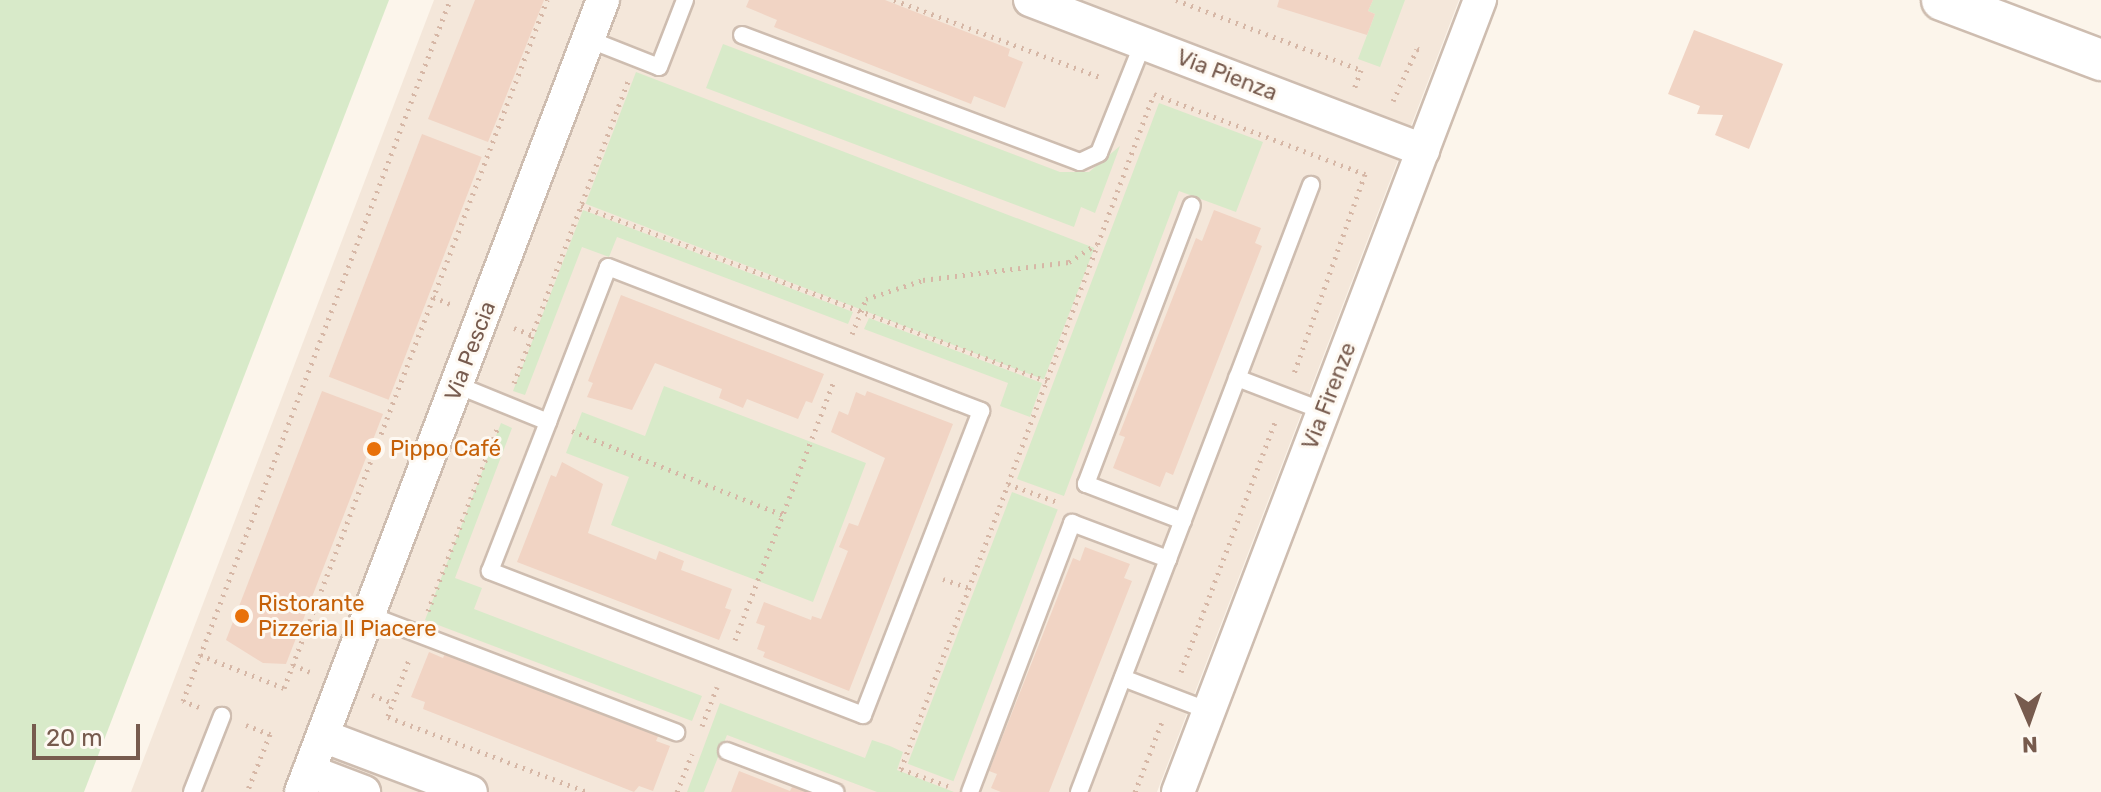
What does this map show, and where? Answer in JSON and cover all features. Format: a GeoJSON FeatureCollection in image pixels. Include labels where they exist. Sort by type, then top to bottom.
{"type":"FeatureCollection","features":[{"type":"Feature","properties":{"kind":"street","name":"Via Pescia"},"geometry":{"type":"LineString","coordinates":[[305,782],[603,0]]}},
{"type":"Feature","properties":{"kind":"street","name":"Via Pienza"},"geometry":{"type":"LineString","coordinates":[[1030,0],[1423,150]]}},
{"type":"Feature","properties":{"kind":"street","name":"Via Firenze"},"geometry":{"type":"LineString","coordinates":[[1178,792],[1480,0]]}},
{"type":"Feature","properties":{"kind":"street"},"geometry":{"type":"LineString","coordinates":[[1942,0],[2101,60]]}},
{"type":"Feature","properties":{"kind":"street"},"geometry":{"type":"LineString","coordinates":[[323,736],[471,792]]}},
{"type":"Feature","properties":{"kind":"street"},"geometry":{"type":"LineString","coordinates":[[305,782],[364,792]]}},
{"type":"Feature","properties":{"kind":"lane"},"geometry":{"type":"LineString","coordinates":[[588,39],[659,67],[685,0]]}},
{"type":"Feature","properties":{"kind":"lane"},"geometry":{"type":"LineString","coordinates":[[742,35],[1080,162],[1099,153],[1143,43]]}},
{"type":"Feature","properties":{"kind":"lane"},"geometry":{"type":"LineString","coordinates":[[1079,792],[1311,185]]}},
{"type":"Feature","properties":{"kind":"lane"},"geometry":{"type":"LineString","coordinates":[[1183,521],[1086,484],[1192,205]]}},
{"type":"Feature","properties":{"kind":"lane"},"geometry":{"type":"LineString","coordinates":[[608,267],[981,411],[863,715],[490,571],[548,422],[608,267]]}},
{"type":"Feature","properties":{"kind":"lane"},"geometry":{"type":"LineString","coordinates":[[1237,378],[1323,411]]}},
{"type":"Feature","properties":{"kind":"lane"},"geometry":{"type":"LineString","coordinates":[[457,385],[548,422]]}},
{"type":"Feature","properties":{"kind":"lane"},"geometry":{"type":"LineString","coordinates":[[970,792],[1072,523],[1168,559]]}},
{"type":"Feature","properties":{"kind":"lane"},"geometry":{"type":"LineString","coordinates":[[369,615],[676,732]]}},
{"type":"Feature","properties":{"kind":"lane"},"geometry":{"type":"LineString","coordinates":[[1123,678],[1209,711]]}},
{"type":"Feature","properties":{"kind":"lane"},"geometry":{"type":"LineString","coordinates":[[192,792],[222,716]]}},
{"type":"Feature","properties":{"kind":"lane"},"geometry":{"type":"LineString","coordinates":[[727,751],[835,792]]}},
{"type":"Feature","properties":{"kind":"path"},"geometry":{"type":"LineString","coordinates":[[247,792],[270,734],[183,701],[450,0]]}},
{"type":"Feature","properties":{"kind":"path"},"geometry":{"type":"LineString","coordinates":[[200,655],[284,688],[547,0]]}},
{"type":"Feature","properties":{"kind":"path"},"geometry":{"type":"LineString","coordinates":[[894,0],[1365,174],[1285,396],[1135,792]]}},
{"type":"Feature","properties":{"kind":"path"},"geometry":{"type":"LineString","coordinates":[[1176,0],[1361,70],[1354,89]]}},
{"type":"Feature","properties":{"kind":"path"},"geometry":{"type":"LineString","coordinates":[[388,716],[637,58]]}},
{"type":"Feature","properties":{"kind":"path"},"geometry":{"type":"LineString","coordinates":[[951,787],[901,769],[1153,97]]}},
{"type":"Feature","properties":{"kind":"path"},"geometry":{"type":"LineString","coordinates":[[581,206],[1047,381]]}},
{"type":"Feature","properties":{"kind":"path"},"geometry":{"type":"LineString","coordinates":[[699,735],[866,299],[923,280],[1069,262],[1098,244]]}},
{"type":"Feature","properties":{"kind":"path"},"geometry":{"type":"LineString","coordinates":[[548,422],[783,515]]}},
{"type":"Feature","properties":{"kind":"path"},"geometry":{"type":"LineString","coordinates":[[1008,484],[1066,505]]}},
{"type":"Feature","properties":{"kind":"path"},"geometry":{"type":"LineString","coordinates":[[677,792],[694,749]]}},
{"type":"Feature","properties":{"kind":"shaded area"},"geometry":{"type":"Polygon","coordinates":[[[434,0],[1459,0],[1157,792],[131,792],[434,0]]]}},
{"type":"Feature","properties":{"kind":"green space"},"geometry":{"type":"Polygon","coordinates":[[[0,0],[389,0],[84,792],[0,792],[0,0]]]}},
{"type":"Feature","properties":{"kind":"green space"},"geometry":{"type":"Polygon","coordinates":[[[1373,0],[1405,0],[1380,67],[1358,59],[1375,14],[1368,11],[1373,0]]]}},
{"type":"Feature","properties":{"kind":"green space"},"geometry":{"type":"Polygon","coordinates":[[[723,44],[1060,172],[1089,172],[1120,146],[1095,213],[1081,207],[1074,227],[706,88],[723,44]]]}},
{"type":"Feature","properties":{"kind":"green space"},"geometry":{"type":"Polygon","coordinates":[[[636,72],[1094,248],[1044,380],[585,204],[636,72]]]}},
{"type":"Feature","properties":{"kind":"green space"},"geometry":{"type":"Polygon","coordinates":[[[1159,103],[1263,142],[1236,212],[1179,191],[1064,496],[1017,479],[1159,103]]]}},
{"type":"Feature","properties":{"kind":"green space"},"geometry":{"type":"Polygon","coordinates":[[[583,210],[853,312],[848,324],[617,237],[609,257],[582,247],[525,395],[513,391],[583,210]]]}},
{"type":"Feature","properties":{"kind":"green space"},"geometry":{"type":"Polygon","coordinates":[[[869,318],[1042,383],[1030,417],[1000,406],[1008,383],[864,329],[869,318]]]}},
{"type":"Feature","properties":{"kind":"green space"},"geometry":{"type":"Polygon","coordinates":[[[664,386],[866,463],[813,602],[611,525],[629,477],[566,453],[582,412],[645,436],[664,386]]]}},
{"type":"Feature","properties":{"kind":"green space"},"geometry":{"type":"Polygon","coordinates":[[[501,423],[512,428],[455,578],[482,588],[474,609],[702,696],[692,721],[425,620],[501,423]]]}},
{"type":"Feature","properties":{"kind":"green space"},"geometry":{"type":"Polygon","coordinates":[[[1012,492],[1058,510],[953,781],[908,764],[1012,492]]]}},
{"type":"Feature","properties":{"kind":"green space"},"geometry":{"type":"Polygon","coordinates":[[[720,703],[865,758],[872,740],[890,746],[903,752],[897,770],[954,792],[877,792],[727,735],[704,792],[687,792],[720,703]]]}},
{"type":"Feature","properties":{"kind":"building"},"geometry":{"type":"Polygon","coordinates":[[[475,0],[544,0],[488,142],[428,119],[475,0]]]}},
{"type":"Feature","properties":{"kind":"building"},"geometry":{"type":"Polygon","coordinates":[[[749,0],[885,0],[1010,49],[1008,56],[1023,62],[1005,108],[974,96],[971,104],[774,27],[777,20],[746,7],[749,0]]]}},
{"type":"Feature","properties":{"kind":"building"},"geometry":{"type":"Polygon","coordinates":[[[1279,0],[1373,0],[1368,11],[1375,14],[1367,35],[1277,7],[1279,0]]]}},
{"type":"Feature","properties":{"kind":"building"},"geometry":{"type":"Polygon","coordinates":[[[1694,30],[1783,64],[1749,149],[1715,135],[1723,115],[1697,114],[1700,106],[1668,94],[1694,30]]]}},
{"type":"Feature","properties":{"kind":"building"},"geometry":{"type":"Polygon","coordinates":[[[422,134],[482,157],[389,400],[329,377],[422,134]]]}},
{"type":"Feature","properties":{"kind":"building"},"geometry":{"type":"Polygon","coordinates":[[[1214,210],[1261,228],[1255,243],[1262,246],[1173,475],[1166,472],[1160,487],[1113,468],[1125,437],[1119,435],[1196,238],[1202,241],[1214,210]]]}},
{"type":"Feature","properties":{"kind":"building"},"geometry":{"type":"Polygon","coordinates":[[[621,295],[824,374],[812,403],[806,401],[798,419],[747,399],[743,408],[719,398],[722,389],[655,363],[632,410],[587,397],[593,383],[588,381],[621,295]]]}},
{"type":"Feature","properties":{"kind":"building"},"geometry":{"type":"Polygon","coordinates":[[[322,391],[383,414],[286,664],[263,663],[226,640],[322,391]]]}},
{"type":"Feature","properties":{"kind":"building"},"geometry":{"type":"Polygon","coordinates":[[[867,391],[953,424],[849,691],[763,657],[765,652],[757,649],[765,626],[756,623],[764,602],[811,620],[812,616],[821,619],[848,551],[839,547],[849,523],[858,526],[885,458],[831,432],[839,411],[848,415],[856,392],[865,396],[867,391]]]}},
{"type":"Feature","properties":{"kind":"building"},"geometry":{"type":"Polygon","coordinates":[[[562,462],[603,484],[588,533],[656,560],[659,551],[684,561],[681,570],[732,589],[725,608],[731,610],[719,640],[517,562],[551,475],[556,477],[562,462]]]}},
{"type":"Feature","properties":{"kind":"building"},"geometry":{"type":"Polygon","coordinates":[[[1085,547],[1130,564],[1124,578],[1132,581],[1049,792],[1001,792],[991,788],[997,774],[989,771],[1073,558],[1080,561],[1085,547]]]}},
{"type":"Feature","properties":{"kind":"building"},"geometry":{"type":"Polygon","coordinates":[[[446,651],[659,734],[656,741],[670,746],[653,791],[639,786],[634,792],[423,709],[425,702],[411,697],[429,652],[443,658],[446,651]]]}},
{"type":"Feature","properties":{"kind":"building"},"geometry":{"type":"Polygon","coordinates":[[[739,771],[790,791],[793,785],[810,792],[731,792],[739,771]]]}},
{"type":"Feature","properties":{"kind":"place","name":"Pippo Café"},"geometry":{"type":"Point","coordinates":[374,449]}},
{"type":"Feature","properties":{"kind":"place","name":"Ristorante Pizzeria Il Piacere"},"geometry":{"type":"Point","coordinates":[242,616]}}]}
